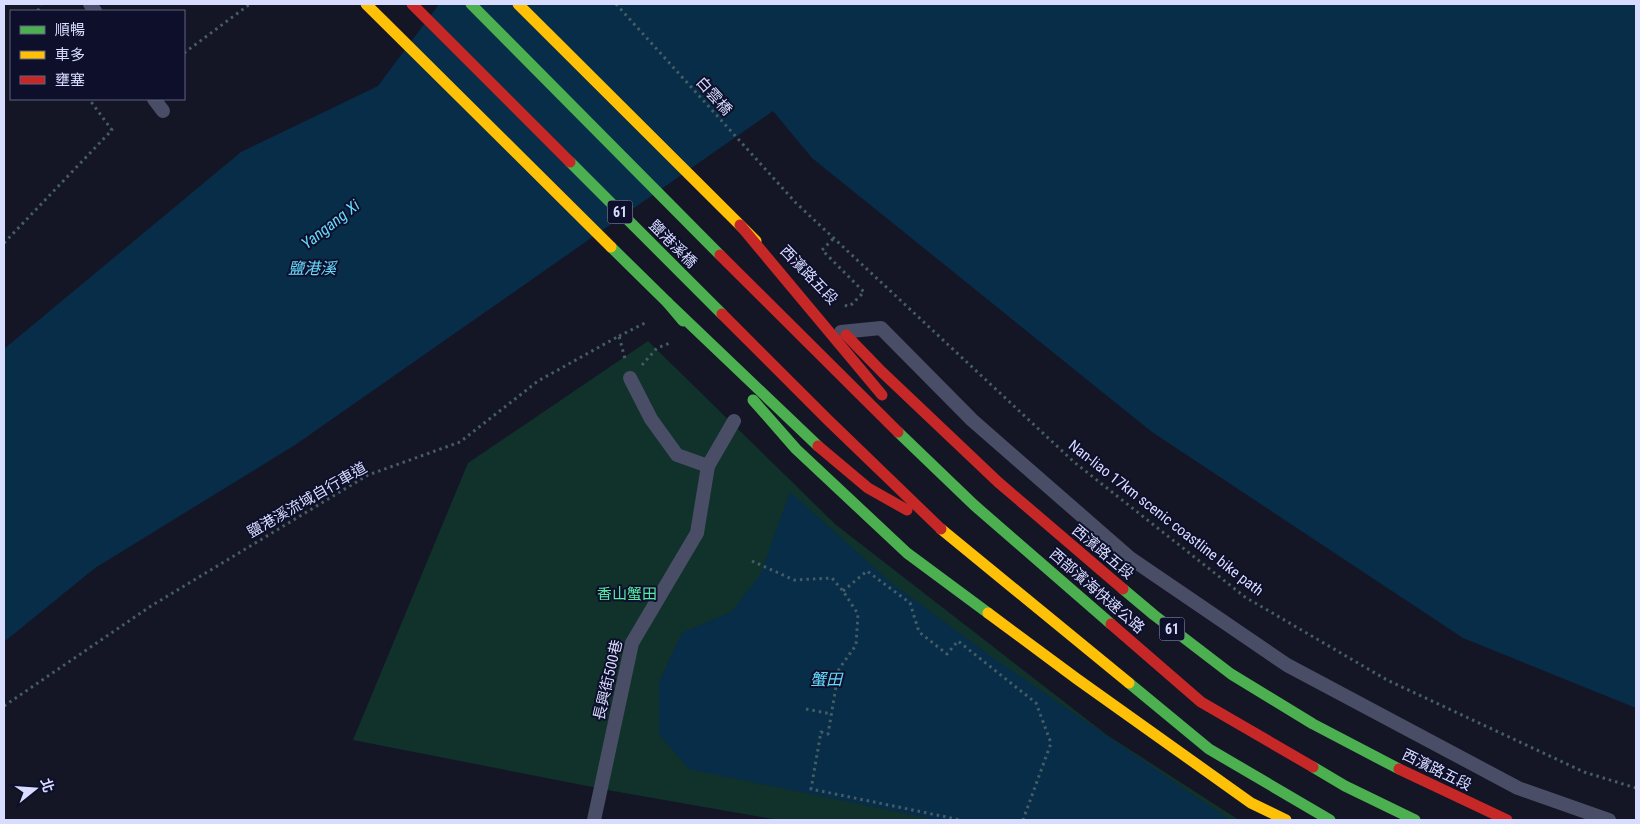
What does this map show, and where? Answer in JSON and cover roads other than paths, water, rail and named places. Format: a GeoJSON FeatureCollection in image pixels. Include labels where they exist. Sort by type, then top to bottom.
{"type":"FeatureCollection","features":[{"type":"Feature","properties":{"kind":"main road","name":"61"},"geometry":{"type":"LineString","coordinates":[[366,4],[667,302],[796,449],[907,553],[1076,679],[1243,798],[1286,820]]}},
{"type":"Feature","properties":{"kind":"main road","name":"鹽港溪橋"},"geometry":{"type":"LineString","coordinates":[[412,4],[828,420],[942,530]]}},
{"type":"Feature","properties":{"kind":"main road","name":"鹽港溪橋"},"geometry":{"type":"LineString","coordinates":[[471,4],[862,397]]}},
{"type":"Feature","properties":{"kind":"main road","name":"61"},"geometry":{"type":"LineString","coordinates":[[518,4],[740,225]]}},
{"type":"Feature","properties":{"kind":"main road"},"geometry":{"type":"LineString","coordinates":[[740,225],[886,400]]}},
{"type":"Feature","properties":{"kind":"main road","name":"西濱路五段"},"geometry":{"type":"LineString","coordinates":[[740,225],[882,372],[998,482],[1154,615],[1230,674],[1313,724],[1405,772],[1507,820]]}},
{"type":"Feature","properties":{"kind":"main road"},"geometry":{"type":"LineString","coordinates":[[667,302],[807,437],[868,488],[942,530]]}},
{"type":"Feature","properties":{"kind":"main road","name":"西部濱海快速公路"},"geometry":{"type":"LineString","coordinates":[[862,397],[974,505],[1202,702],[1345,786],[1415,820]]}},
{"type":"Feature","properties":{"kind":"main road"},"geometry":{"type":"LineString","coordinates":[[905,423],[974,505]]}},
{"type":"Feature","properties":{"kind":"main road","name":"61"},"geometry":{"type":"LineString","coordinates":[[942,530],[1210,749],[1330,820]]}},
{"type":"Feature","properties":{"kind":"lane"},"geometry":{"type":"LineString","coordinates":[[155,100],[163,111]]}},
{"type":"Feature","properties":{"kind":"lane"},"geometry":{"type":"LineString","coordinates":[[818,334],[881,328],[972,420],[1130,558],[1280,659],[1518,788],[1609,820]]}},
{"type":"Feature","properties":{"kind":"lane"},"geometry":{"type":"LineString","coordinates":[[630,378],[652,419],[677,455],[708,466]]}},
{"type":"Feature","properties":{"kind":"lane","name":"長興街500巷"},"geometry":{"type":"LineString","coordinates":[[594,820],[632,643],[696,533],[708,466],[734,421]]}},
{"type":"Feature","properties":{"kind":"water"},"geometry":{"type":"Polygon","coordinates":[[[439,4],[1636,4],[1636,708],[1463,638],[1152,432],[812,158],[773,111],[295,445],[95,568],[4,642],[4,349],[241,152],[378,86],[439,4]]]}},
{"type":"Feature","properties":{"kind":"water","name":"蟹田"},"geometry":{"type":"Polygon","coordinates":[[[790,492],[888,580],[996,660],[1230,820],[936,820],[689,769],[659,734],[659,682],[682,633],[731,612],[760,575],[790,492]]]}},
{"type":"Feature","properties":{"kind":"water label","name":"Yangang Xi"},"geometry":{"type":"Point","coordinates":[330,224]}},
{"type":"Feature","properties":{"kind":"water label","name":"鹽港溪"},"geometry":{"type":"Point","coordinates":[312,268]}},
{"type":"Feature","properties":{"kind":"park label","name":"香山蟹田"},"geometry":{"type":"Point","coordinates":[627,594]}}]}
